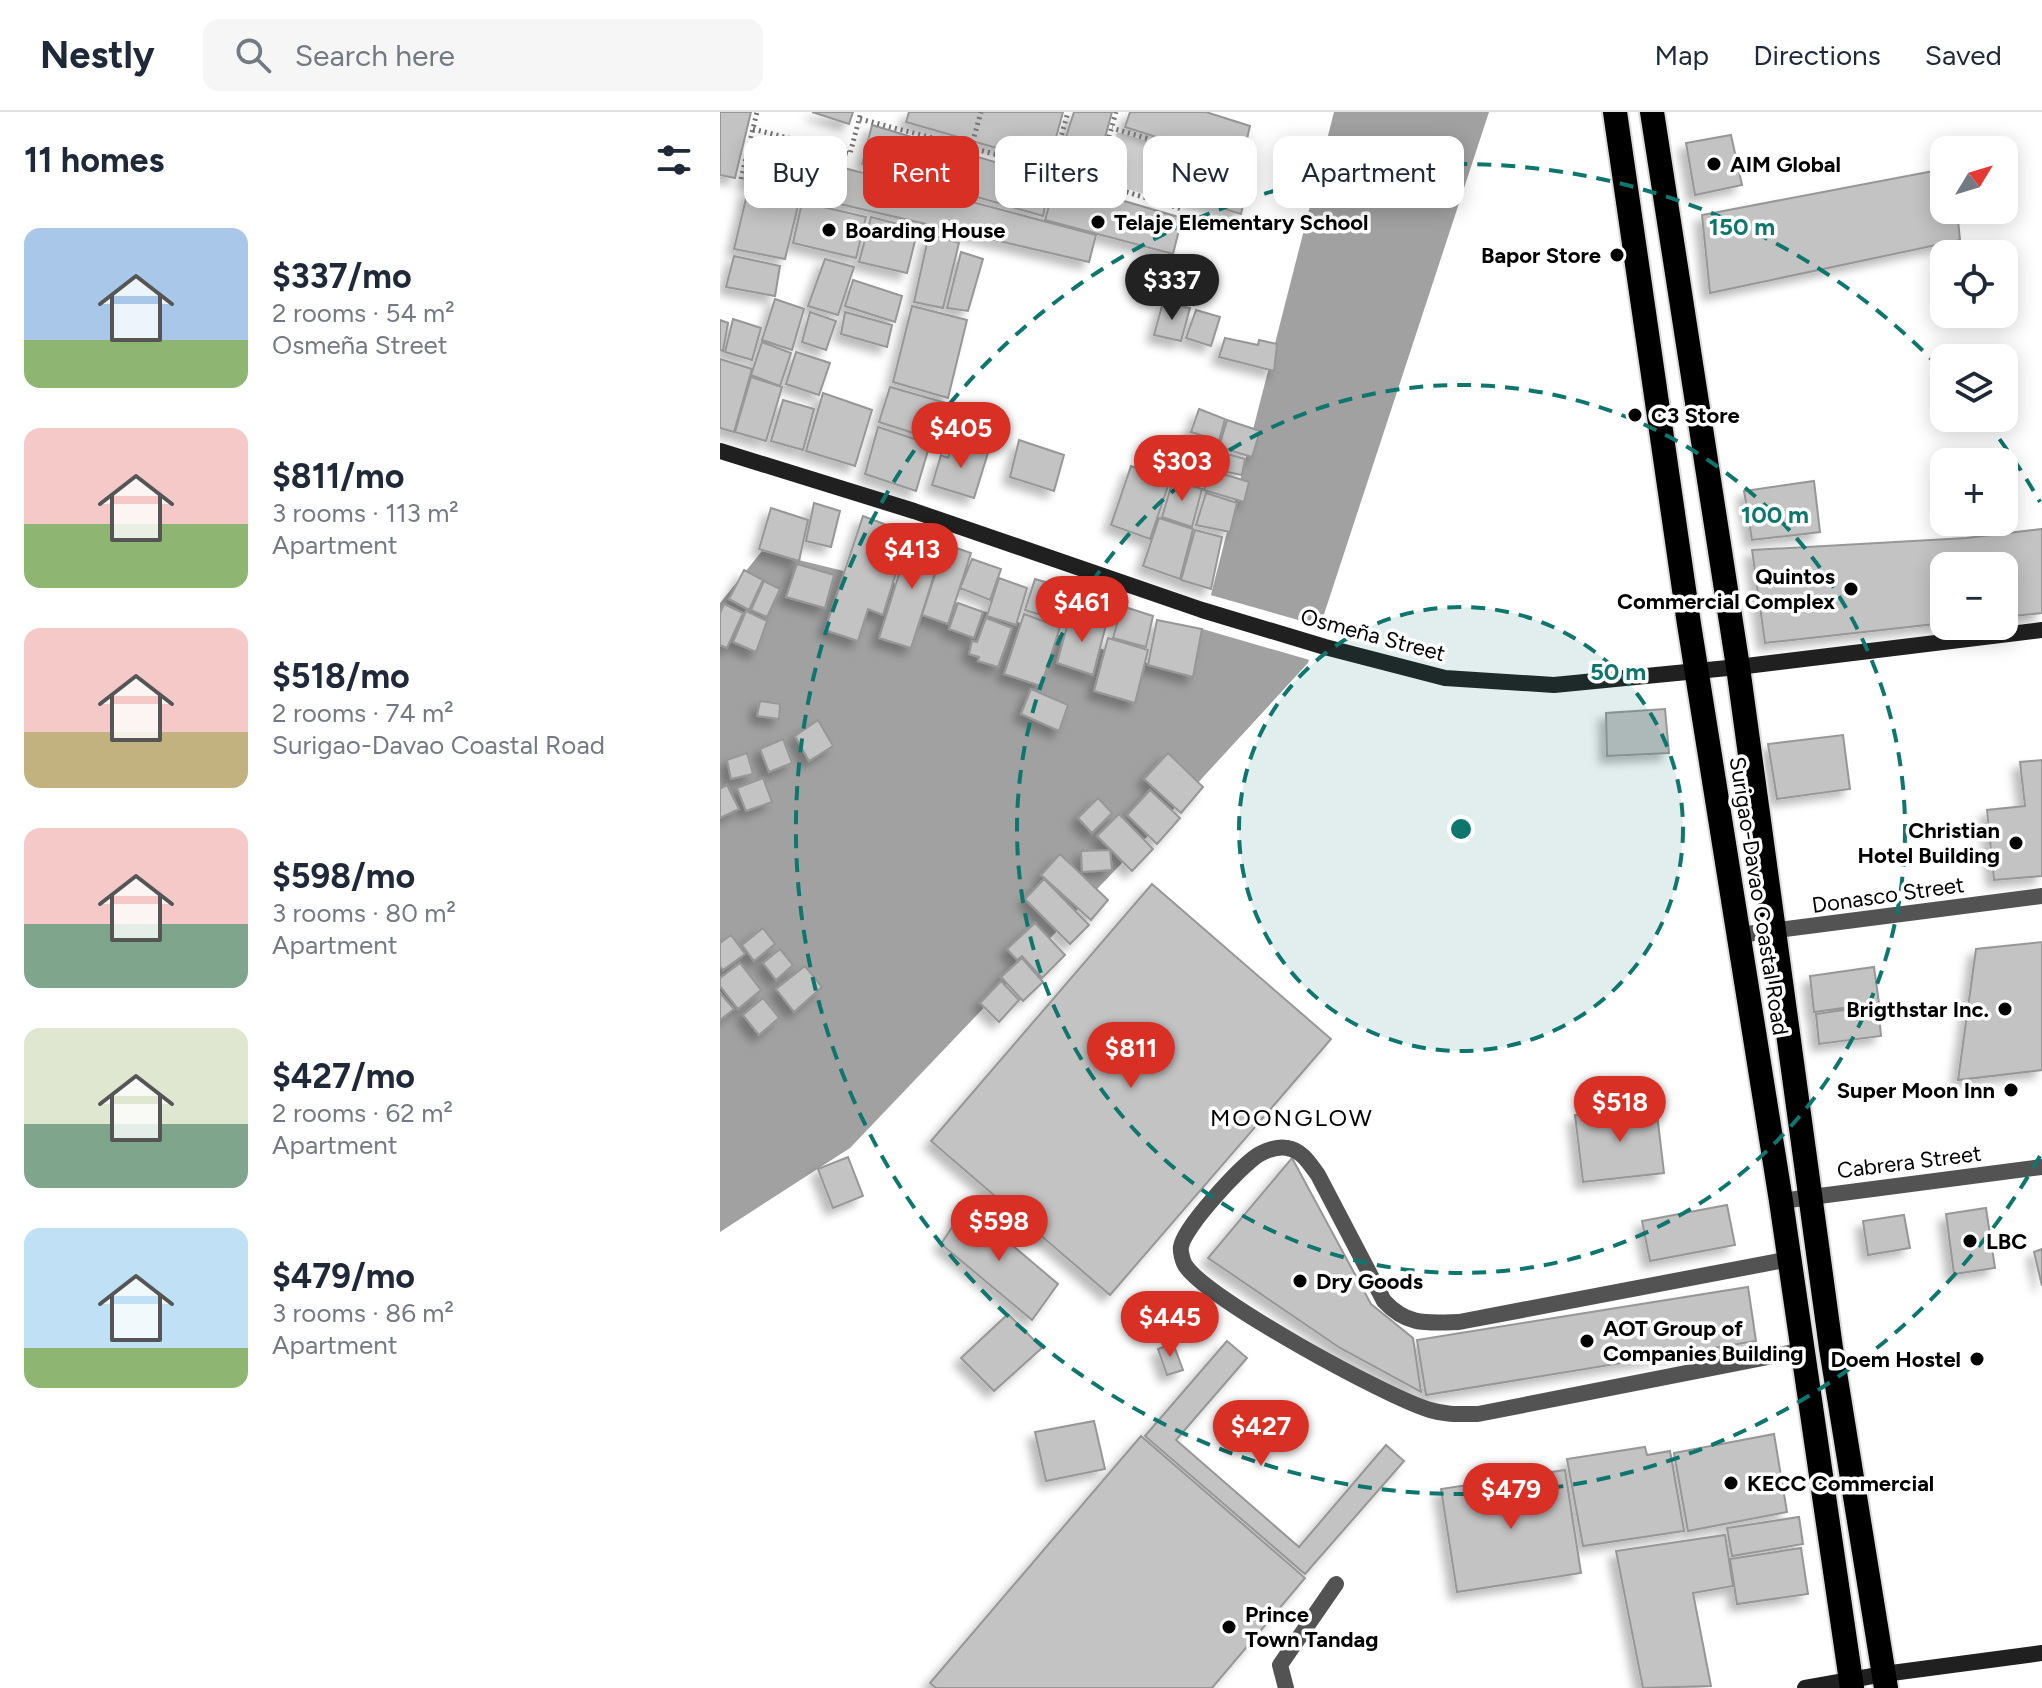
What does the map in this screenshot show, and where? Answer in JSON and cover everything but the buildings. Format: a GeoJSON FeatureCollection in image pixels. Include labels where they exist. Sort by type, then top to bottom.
{"type":"FeatureCollection","features":[{"type":"Feature","properties":{"kind":"highway","name":"Surigao-Davao Coastal Road"},"geometry":{"type":"LineString","coordinates":[[1615,112],[1696,671],[1804,1350],[1851,1684]]}},
{"type":"Feature","properties":{"kind":"highway","name":"Surigao-Davao Coastal Road"},"geometry":{"type":"LineString","coordinates":[[1652,112],[1738,667],[1834,1364],[1885,1681]]}},
{"type":"Feature","properties":{"kind":"main road","name":"Osmeña Street"},"geometry":{"type":"LineString","coordinates":[[720,451],[914,511],[1202,610],[1325,647],[1445,678],[1554,685],[1738,667],[2042,630]]}},
{"type":"Feature","properties":{"kind":"main road"},"geometry":{"type":"LineString","coordinates":[[1805,1688],[1885,1681],[2042,1653]]}},
{"type":"Feature","properties":{"kind":"street","name":"Donasco Street"},"geometry":{"type":"LineString","coordinates":[[1739,935],[2042,896]]}},
{"type":"Feature","properties":{"kind":"street"},"geometry":{"type":"LineString","coordinates":[[1790,1259],[1459,1322],[1412,1321],[1403,1318],[1384,1301],[1318,1175],[1305,1157],[1292,1148],[1278,1147],[1259,1155],[1238,1171],[1190,1227],[1181,1247],[1184,1264],[1200,1281],[1231,1304],[1388,1394],[1441,1413],[1478,1414],[1804,1350]]}},
{"type":"Feature","properties":{"kind":"street","name":"Cabrera Street"},"geometry":{"type":"LineString","coordinates":[[1781,1201],[2042,1167]]}},
{"type":"Feature","properties":{"kind":"street"},"geometry":{"type":"LineString","coordinates":[[1286,1688],[1280,1665],[1336,1584]]}},
{"type":"Feature","properties":{"kind":"path"},"geometry":{"type":"LineString","coordinates":[[741,179],[757,112]]}},
{"type":"Feature","properties":{"kind":"path"},"geometry":{"type":"LineString","coordinates":[[974,136],[981,112]]}},
{"type":"Feature","properties":{"kind":"path"},"geometry":{"type":"LineString","coordinates":[[1061,136],[1068,112]]}},
{"type":"Feature","properties":{"kind":"path"},"geometry":{"type":"LineString","coordinates":[[1110,136],[1116,112]]}},
{"type":"Feature","properties":{"kind":"path"},"geometry":{"type":"LineString","coordinates":[[753,129],[850,154],[860,115],[931,136]]}},
{"type":"Feature","properties":{"kind":"path"},"geometry":{"type":"LineString","coordinates":[[1112,128],[1197,153],[1182,209],[1127,192]]}},
{"type":"Feature","properties":{"kind":"shaded area"},"geometry":{"type":"Polygon","coordinates":[[[1334,112],[1489,112],[1464,188],[1464,136],[1328,136],[1334,112]]]}},
{"type":"Feature","properties":{"kind":"shaded area"},"geometry":{"type":"Polygon","coordinates":[[[1117,132],[1143,140],[1143,194],[1127,189],[1127,136],[1116,136],[1117,132]]]}},
{"type":"Feature","properties":{"kind":"shaded area"},"geometry":{"type":"Polygon","coordinates":[[[1310,208],[1457,208],[1308,663],[1183,799],[850,1148],[720,1232],[720,603],[762,551],[905,586],[1190,677],[1310,208]]]}},
{"type":"Feature","properties":{"kind":"pier"},"geometry":{"type":"Polygon","coordinates":[[[1207,594],[1323,627],[1313,661],[1199,628],[1207,594]]]}},
{"type":"Feature","properties":{"kind":"place","name":"AIM Global"},"geometry":{"type":"Point","coordinates":[1714,164]}},
{"type":"Feature","properties":{"kind":"place","name":"Telaje Elementary School"},"geometry":{"type":"Point","coordinates":[1098,222]}},
{"type":"Feature","properties":{"kind":"place","name":"Boarding House"},"geometry":{"type":"Point","coordinates":[829,230]}},
{"type":"Feature","properties":{"kind":"place","name":"Bapor Store"},"geometry":{"type":"Point","coordinates":[1617,255]}},
{"type":"Feature","properties":{"kind":"place","name":"C3 Store"},"geometry":{"type":"Point","coordinates":[1635,415]}},
{"type":"Feature","properties":{"kind":"place","name":"Quintos Commercial Complex"},"geometry":{"type":"Point","coordinates":[1851,589]}},
{"type":"Feature","properties":{"kind":"place","name":"Christian Hotel Building"},"geometry":{"type":"Point","coordinates":[2016,843]}},
{"type":"Feature","properties":{"kind":"place","name":"Brigthstar Inc."},"geometry":{"type":"Point","coordinates":[2005,1009]}},
{"type":"Feature","properties":{"kind":"place","name":"Super Moon Inn"},"geometry":{"type":"Point","coordinates":[2011,1090]}},
{"type":"Feature","properties":{"kind":"place","name":"LBC"},"geometry":{"type":"Point","coordinates":[1970,1241]}},
{"type":"Feature","properties":{"kind":"place","name":"Dry Goods"},"geometry":{"type":"Point","coordinates":[1300,1281]}},
{"type":"Feature","properties":{"kind":"place","name":"AOT Group of Companies Building"},"geometry":{"type":"Point","coordinates":[1587,1341]}},
{"type":"Feature","properties":{"kind":"place","name":"Doem Hostel"},"geometry":{"type":"Point","coordinates":[1977,1359]}},
{"type":"Feature","properties":{"kind":"place","name":"KECC Commercial"},"geometry":{"type":"Point","coordinates":[1731,1483]}},
{"type":"Feature","properties":{"kind":"place","name":"Prince Town Tandag"},"geometry":{"type":"Point","coordinates":[1229,1627]}},
{"type":"Feature","properties":{"kind":"district","name":"MOONGLOW"},"geometry":{"type":"Point","coordinates":[1292,1117]}}]}
